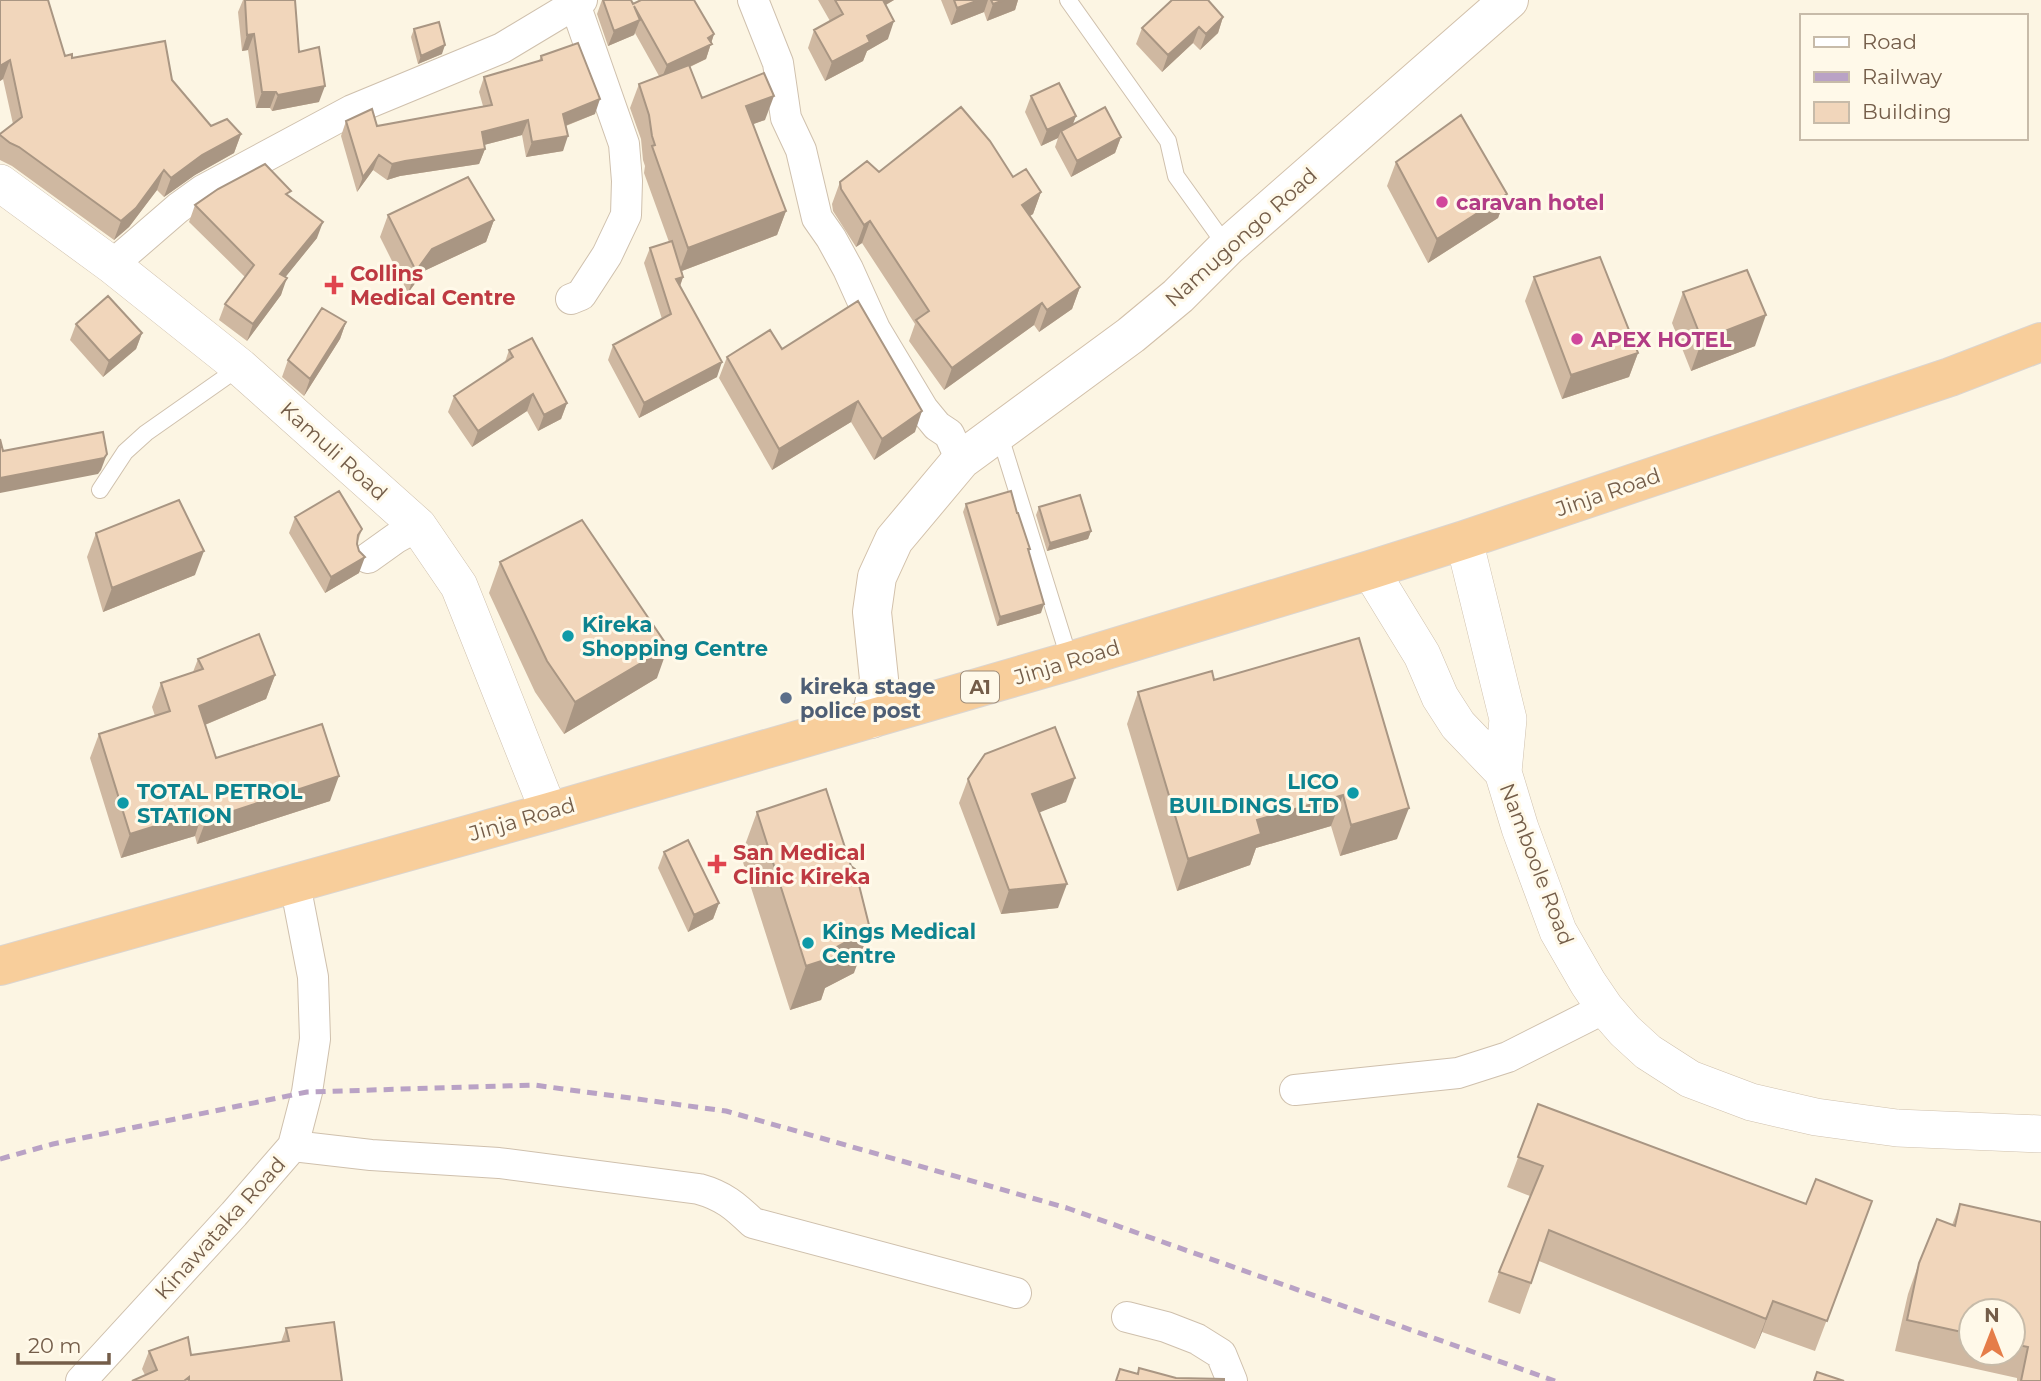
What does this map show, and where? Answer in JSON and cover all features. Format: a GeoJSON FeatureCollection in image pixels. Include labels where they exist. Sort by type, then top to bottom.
{"type":"FeatureCollection","features":[{"type":"Feature","properties":{"kind":"highway"},"geometry":{"type":"LineString","coordinates":[[1950,377],[2041,327]]}},
{"type":"Feature","properties":{"kind":"highway","name":"Jinja Road"},"geometry":{"type":"LineString","coordinates":[[0,966],[871,719],[1370,570],[1950,377],[2041,342]]}},
{"type":"Feature","properties":{"kind":"highway"},"geometry":{"type":"LineString","coordinates":[[1950,377],[2041,354]]}},
{"type":"Feature","properties":{"kind":"main road","name":"Namugongo Road"},"geometry":{"type":"LineString","coordinates":[[871,719],[879,679],[872,612],[877,577],[894,540],[961,460],[1131,335],[1178,296],[1227,247],[1509,0]]}},
{"type":"Feature","properties":{"kind":"street"},"geometry":{"type":"LineString","coordinates":[[753,0],[778,62],[786,118],[802,150],[817,218],[848,269],[875,329],[923,409],[937,426],[949,434],[961,460]]}},
{"type":"Feature","properties":{"kind":"street"},"geometry":{"type":"LineString","coordinates":[[113,265],[177,208],[203,190],[352,110],[502,48],[578,2],[624,144],[627,181],[626,215],[607,255],[581,295],[571,299]]}},
{"type":"Feature","properties":{"kind":"street","name":"Kamuli Road"},"geometry":{"type":"LineString","coordinates":[[0,183],[113,265],[240,367],[418,526],[460,586],[549,812]]}},
{"type":"Feature","properties":{"kind":"street"},"geometry":{"type":"LineString","coordinates":[[368,558],[418,526]]}},
{"type":"Feature","properties":{"kind":"street","name":"Namboole Road"},"geometry":{"type":"LineString","coordinates":[[1464,540],[1508,719],[1503,772],[1520,828],[1558,930],[1605,1008],[1625,1031],[1648,1052],[1690,1079],[1751,1102],[1816,1117],[1897,1128],[2041,1134]]}},
{"type":"Feature","properties":{"kind":"street"},"geometry":{"type":"LineString","coordinates":[[1370,570],[1422,655],[1440,697],[1452,716],[1503,772]]}},
{"type":"Feature","properties":{"kind":"street","name":"Kinawataka Road"},"geometry":{"type":"LineString","coordinates":[[81,1381],[293,1146],[307,1092],[315,1039],[313,977],[295,884]]}},
{"type":"Feature","properties":{"kind":"street"},"geometry":{"type":"LineString","coordinates":[[1295,1090],[1458,1073],[1508,1057],[1605,1008]]}},
{"type":"Feature","properties":{"kind":"street"},"geometry":{"type":"LineString","coordinates":[[293,1146],[371,1155],[499,1163],[699,1189],[718,1195],[753,1223],[1016,1293]]}},
{"type":"Feature","properties":{"kind":"street"},"geometry":{"type":"LineString","coordinates":[[1127,1317],[1166,1327],[1197,1339],[1221,1354],[1232,1381]]}},
{"type":"Feature","properties":{"kind":"lane"},"geometry":{"type":"LineString","coordinates":[[1068,0],[1168,141],[1176,176],[1227,247]]}},
{"type":"Feature","properties":{"kind":"lane"},"geometry":{"type":"LineString","coordinates":[[100,491],[125,452],[146,433],[240,367]]}},
{"type":"Feature","properties":{"kind":"lane"},"geometry":{"type":"LineString","coordinates":[[999,433],[1070,661]]}},
{"type":"Feature","properties":{"kind":"building"},"geometry":{"type":"Polygon","coordinates":[[[0,0],[48,0],[65,56],[72,54],[72,58],[165,41],[172,80],[211,126],[227,119],[241,134],[202,155],[171,178],[164,170],[136,208],[121,221],[0,135],[22,117],[10,60],[0,66],[0,0]]]}},
{"type":"Feature","properties":{"kind":"building"},"geometry":{"type":"Polygon","coordinates":[[[245,0],[295,0],[299,52],[319,47],[325,86],[278,95],[276,92],[262,92],[254,34],[247,35],[245,0]]]}},
{"type":"Feature","properties":{"kind":"building"},"geometry":{"type":"Polygon","coordinates":[[[603,0],[631,0],[633,4],[641,0],[694,0],[714,34],[708,38],[712,44],[667,65],[634,6],[640,20],[614,31],[603,0]]]}},
{"type":"Feature","properties":{"kind":"building"},"geometry":{"type":"Polygon","coordinates":[[[835,0],[883,0],[894,21],[867,36],[870,42],[832,62],[814,30],[843,14],[835,0]]]}},
{"type":"Feature","properties":{"kind":"building"},"geometry":{"type":"Polygon","coordinates":[[[954,0],[979,0],[957,8],[954,0]]]}},
{"type":"Feature","properties":{"kind":"building"},"geometry":{"type":"Polygon","coordinates":[[[1172,0],[1208,0],[1223,17],[1206,34],[1199,27],[1168,55],[1142,28],[1172,0]]]}},
{"type":"Feature","properties":{"kind":"building"},"geometry":{"type":"Polygon","coordinates":[[[439,22],[445,45],[421,56],[414,29],[439,22]]]}},
{"type":"Feature","properties":{"kind":"building"},"geometry":{"type":"Polygon","coordinates":[[[578,43],[600,99],[563,114],[568,136],[532,142],[528,120],[482,132],[485,149],[392,164],[379,155],[363,177],[346,121],[372,109],[377,126],[492,105],[484,77],[542,60],[541,56],[578,43]]]}},
{"type":"Feature","properties":{"kind":"building"},"geometry":{"type":"Polygon","coordinates":[[[689,65],[702,98],[764,73],[774,96],[746,106],[786,211],[688,248],[652,146],[655,145],[649,115],[639,84],[689,65]]]}},
{"type":"Feature","properties":{"kind":"building"},"geometry":{"type":"Polygon","coordinates":[[[1059,83],[1076,116],[1047,130],[1031,96],[1059,83]]]}},
{"type":"Feature","properties":{"kind":"building"},"geometry":{"type":"Polygon","coordinates":[[[961,107],[990,141],[1013,177],[1026,169],[1041,192],[1022,205],[1080,287],[1047,310],[1042,303],[952,368],[916,320],[929,311],[870,221],[864,225],[841,189],[840,182],[867,161],[879,172],[961,107]]]}},
{"type":"Feature","properties":{"kind":"building"},"geometry":{"type":"Polygon","coordinates":[[[1105,107],[1121,137],[1077,161],[1061,131],[1105,107]]]}},
{"type":"Feature","properties":{"kind":"building","name":"caravan hotel"},"geometry":{"type":"Polygon","coordinates":[[[1461,115],[1507,194],[1437,239],[1396,162],[1461,115]]]}},
{"type":"Feature","properties":{"kind":"building"},"geometry":{"type":"Polygon","coordinates":[[[265,164],[291,191],[286,194],[323,222],[280,274],[287,278],[253,324],[225,304],[254,265],[195,205],[218,189],[265,164]]]}},
{"type":"Feature","properties":{"kind":"building"},"geometry":{"type":"Polygon","coordinates":[[[468,177],[494,220],[432,249],[416,271],[388,215],[468,177]]]}},
{"type":"Feature","properties":{"kind":"building"},"geometry":{"type":"Polygon","coordinates":[[[672,241],[683,277],[676,279],[722,362],[644,403],[613,345],[671,314],[650,248],[672,241]]]}},
{"type":"Feature","properties":{"kind":"building","name":"APEX HOTEL"},"geometry":{"type":"Polygon","coordinates":[[[1600,257],[1638,353],[1571,375],[1534,277],[1600,257]]]}},
{"type":"Feature","properties":{"kind":"building"},"geometry":{"type":"Polygon","coordinates":[[[1747,270],[1766,315],[1702,340],[1683,292],[1747,270]]]}},
{"type":"Feature","properties":{"kind":"building"},"geometry":{"type":"Polygon","coordinates":[[[108,296],[142,333],[109,361],[76,324],[108,296]]]}},
{"type":"Feature","properties":{"kind":"building"},"geometry":{"type":"Polygon","coordinates":[[[858,301],[922,411],[882,439],[858,401],[779,449],[727,357],[770,330],[782,349],[858,301]]]}},
{"type":"Feature","properties":{"kind":"building"},"geometry":{"type":"Polygon","coordinates":[[[322,308],[346,322],[310,379],[288,360],[322,308]]]}},
{"type":"Feature","properties":{"kind":"building"},"geometry":{"type":"Polygon","coordinates":[[[532,338],[567,403],[544,415],[533,394],[478,431],[454,396],[513,357],[509,350],[532,338]]]}},
{"type":"Feature","properties":{"kind":"building"},"geometry":{"type":"Polygon","coordinates":[[[103,432],[107,454],[104,458],[0,478],[0,439],[3,451],[103,432]]]}},
{"type":"Feature","properties":{"kind":"building"},"geometry":{"type":"Polygon","coordinates":[[[339,491],[362,529],[357,544],[365,557],[331,577],[295,517],[339,491]]]}},
{"type":"Feature","properties":{"kind":"building"},"geometry":{"type":"Polygon","coordinates":[[[1011,491],[1044,604],[1000,617],[966,504],[1011,491]]]}},
{"type":"Feature","properties":{"kind":"building"},"geometry":{"type":"Polygon","coordinates":[[[1080,495],[1091,531],[1050,543],[1039,507],[1080,495]]]}},
{"type":"Feature","properties":{"kind":"building"},"geometry":{"type":"Polygon","coordinates":[[[179,500],[204,551],[112,588],[96,533],[179,500]]]}},
{"type":"Feature","properties":{"kind":"building","name":"Kireka Shopping Centre"},"geometry":{"type":"Polygon","coordinates":[[[582,520],[668,647],[575,702],[547,661],[500,562],[582,520]]]}},
{"type":"Feature","properties":{"kind":"building"},"geometry":{"type":"Polygon","coordinates":[[[259,634],[275,675],[199,706],[216,758],[322,724],[339,776],[206,820],[203,811],[130,834],[99,734],[170,711],[161,683],[203,669],[198,659],[259,634]]]}},
{"type":"Feature","properties":{"kind":"building"},"geometry":{"type":"Polygon","coordinates":[[[1359,638],[1409,808],[1351,825],[1343,795],[1257,820],[1261,834],[1188,859],[1138,692],[1212,671],[1214,680],[1359,638]]]}},
{"type":"Feature","properties":{"kind":"building"},"geometry":{"type":"Polygon","coordinates":[[[1055,727],[1075,778],[1032,794],[1067,884],[1009,890],[968,779],[985,754],[1055,727]]]}},
{"type":"Feature","properties":{"kind":"building"},"geometry":{"type":"Polygon","coordinates":[[[826,789],[851,866],[855,869],[870,929],[835,948],[837,956],[806,966],[757,812],[826,789]]]}},
{"type":"Feature","properties":{"kind":"building"},"geometry":{"type":"Polygon","coordinates":[[[688,840],[719,903],[694,915],[664,852],[688,840]]]}},
{"type":"Feature","properties":{"kind":"building"},"geometry":{"type":"Polygon","coordinates":[[[1538,1104],[1806,1204],[1816,1179],[1872,1201],[1827,1321],[1773,1301],[1766,1319],[1549,1230],[1531,1283],[1499,1272],[1543,1166],[1518,1157],[1538,1104]]]}},
{"type":"Feature","properties":{"kind":"building"},"geometry":{"type":"Polygon","coordinates":[[[1960,1204],[2041,1222],[2041,1381],[2021,1381],[2024,1367],[2027,1367],[2027,1297],[1957,1297],[1957,1331],[1907,1320],[1919,1263],[1937,1219],[1955,1226],[1960,1204]]]}},
{"type":"Feature","properties":{"kind":"building"},"geometry":{"type":"Polygon","coordinates":[[[334,1322],[342,1381],[189,1381],[189,1377],[184,1381],[132,1381],[157,1370],[149,1351],[188,1337],[191,1355],[289,1341],[286,1328],[334,1322]]]}},
{"type":"Feature","properties":{"kind":"building"},"geometry":{"type":"Polygon","coordinates":[[[1139,1368],[1176,1378],[1224,1381],[1116,1381],[1120,1369],[1138,1374],[1139,1368]]]}},
{"type":"Feature","properties":{"kind":"building"},"geometry":{"type":"Polygon","coordinates":[[[1817,1372],[1844,1381],[1814,1381],[1817,1372]]]}},
{"type":"Feature","properties":{"kind":"railway"},"geometry":{"type":"LineString","coordinates":[[0,1159],[53,1144],[307,1092],[534,1085],[726,1111],[1067,1208],[1555,1381]]}},
{"type":"Feature","properties":{"kind":"place","name":"caravan hotel"},"geometry":{"type":"Point","coordinates":[1442,202]}},
{"type":"Feature","properties":{"kind":"place","name":"Collins Medical Centre"},"geometry":{"type":"Point","coordinates":[334,285]}},
{"type":"Feature","properties":{"kind":"place","name":"APEX HOTEL"},"geometry":{"type":"Point","coordinates":[1577,339]}},
{"type":"Feature","properties":{"kind":"place","name":"Kireka Shopping Centre"},"geometry":{"type":"Point","coordinates":[568,636]}},
{"type":"Feature","properties":{"kind":"place","name":"kireka stage police post"},"geometry":{"type":"Point","coordinates":[786,698]}},
{"type":"Feature","properties":{"kind":"place","name":"LICO BUILDINGS LTD"},"geometry":{"type":"Point","coordinates":[1353,793]}},
{"type":"Feature","properties":{"kind":"place","name":"TOTAL PETROL STATION"},"geometry":{"type":"Point","coordinates":[123,803]}},
{"type":"Feature","properties":{"kind":"place","name":"San Medical Clinic Kireka"},"geometry":{"type":"Point","coordinates":[717,864]}},
{"type":"Feature","properties":{"kind":"place","name":"Kings Medical Centre"},"geometry":{"type":"Point","coordinates":[808,943]}}]}
